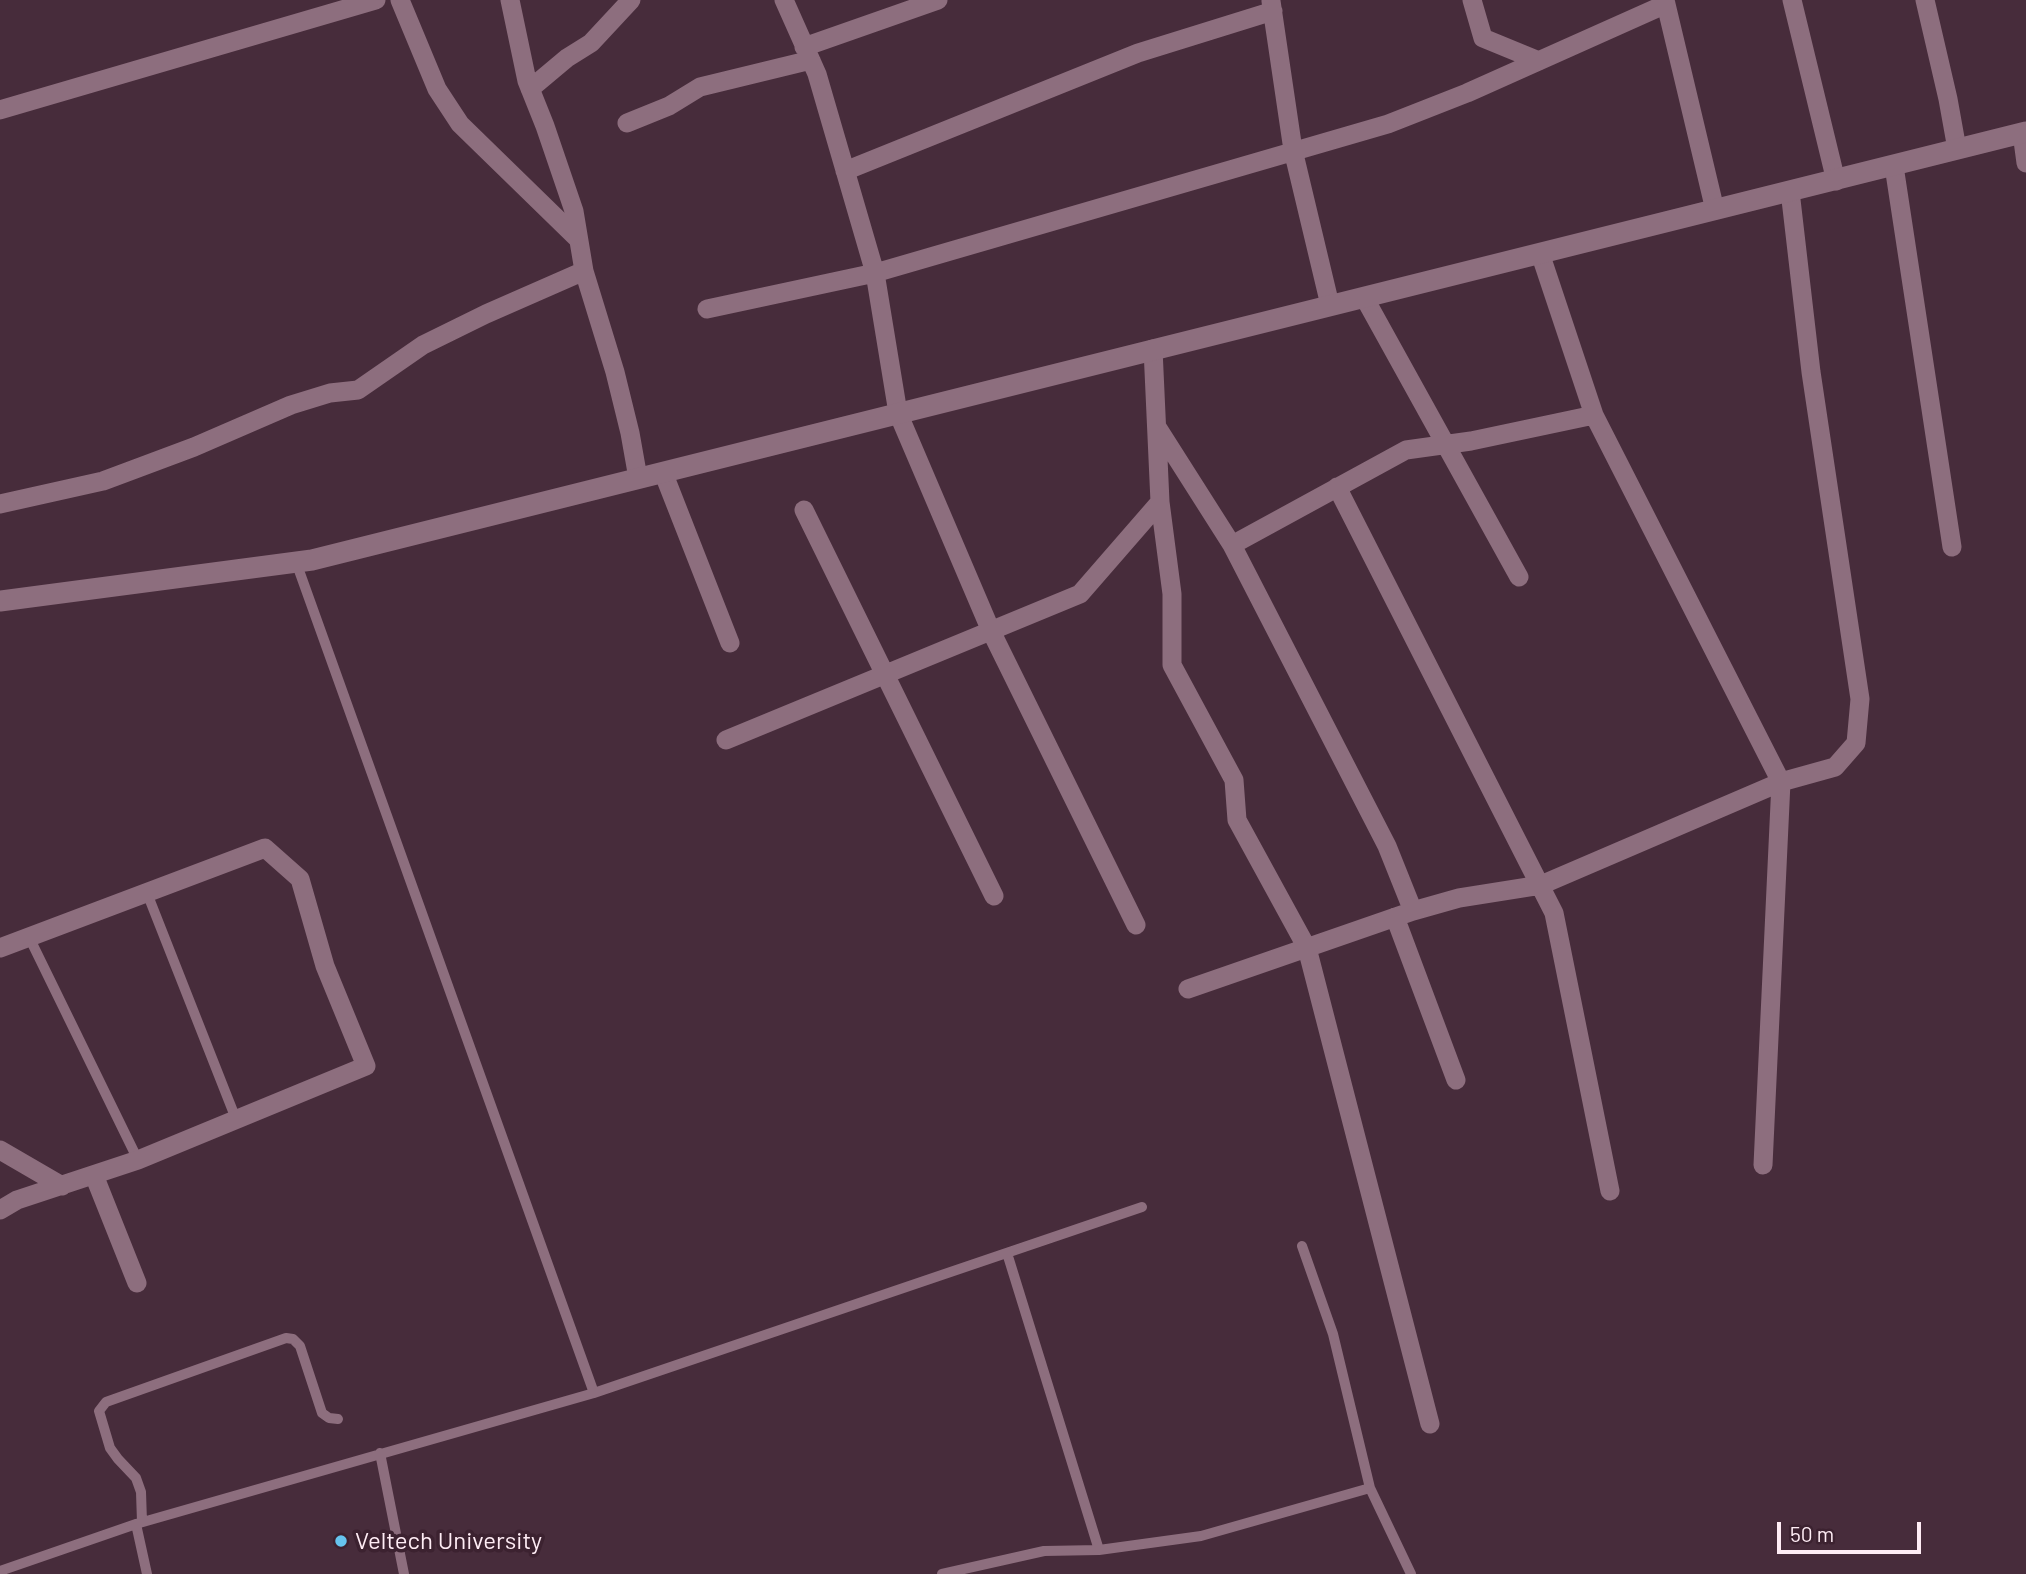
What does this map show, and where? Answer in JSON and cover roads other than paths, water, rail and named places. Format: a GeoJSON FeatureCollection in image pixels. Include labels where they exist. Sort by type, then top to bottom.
{"type":"FeatureCollection","features":[{"type":"Feature","properties":{"kind":"street"},"geometry":{"type":"LineString","coordinates":[[0,110],[376,0]]}},
{"type":"Feature","properties":{"kind":"street"},"geometry":{"type":"LineString","coordinates":[[400,0],[437,89],[460,124],[579,240]]}},
{"type":"Feature","properties":{"kind":"street"},"geometry":{"type":"LineString","coordinates":[[510,0],[530,89],[573,211],[584,271],[615,372],[638,478]]}},
{"type":"Feature","properties":{"kind":"street"},"geometry":{"type":"LineString","coordinates":[[530,89],[567,58],[591,43],[631,0]]}},
{"type":"Feature","properties":{"kind":"street"},"geometry":{"type":"LineString","coordinates":[[783,0],[817,74],[875,273],[898,413],[992,631],[1136,925]]}},
{"type":"Feature","properties":{"kind":"street"},"geometry":{"type":"LineString","coordinates":[[627,123],[669,107],[700,87],[808,53],[939,0]]}},
{"type":"Feature","properties":{"kind":"street"},"geometry":{"type":"LineString","coordinates":[[1472,0],[1483,38],[1539,61]]}},
{"type":"Feature","properties":{"kind":"street"},"geometry":{"type":"LineString","coordinates":[[1792,0],[1836,181]]}},
{"type":"Feature","properties":{"kind":"street"},"geometry":{"type":"LineString","coordinates":[[1924,0],[1957,149]]}},
{"type":"Feature","properties":{"kind":"street"},"geometry":{"type":"LineString","coordinates":[[707,309],[875,273],[1388,124],[1467,93],[1666,2],[1715,210]]}},
{"type":"Feature","properties":{"kind":"street"},"geometry":{"type":"LineString","coordinates":[[845,171],[1139,53],[1272,5],[1293,150],[1330,305]]}},
{"type":"Feature","properties":{"kind":"street"},"geometry":{"type":"LineString","coordinates":[[0,601],[312,560],[2024,133],[2026,163]]}},
{"type":"Feature","properties":{"kind":"street"},"geometry":{"type":"LineString","coordinates":[[1894,166],[1952,547]]}},
{"type":"Feature","properties":{"kind":"street"},"geometry":{"type":"LineString","coordinates":[[1188,989],[1404,914],[1459,898],[1541,885],[1781,782],[1835,767],[1856,743],[1860,699],[1811,372],[1790,191]]}},
{"type":"Feature","properties":{"kind":"street"},"geometry":{"type":"LineString","coordinates":[[1540,253],[1594,415],[1781,782],[1762,1165]]}},
{"type":"Feature","properties":{"kind":"street"},"geometry":{"type":"LineString","coordinates":[[0,504],[103,481],[194,447],[291,405],[330,393],[358,390],[423,345],[584,271]]}},
{"type":"Feature","properties":{"kind":"street"},"geometry":{"type":"LineString","coordinates":[[1364,297],[1519,577]]}},
{"type":"Feature","properties":{"kind":"street"},"geometry":{"type":"LineString","coordinates":[[1153,349],[1160,502],[1172,594],[1172,665],[1234,780],[1237,820],[1307,948],[1430,1424]]}},
{"type":"Feature","properties":{"kind":"street"},"geometry":{"type":"LineString","coordinates":[[1232,545],[1406,450],[1594,415]]}},
{"type":"Feature","properties":{"kind":"street"},"geometry":{"type":"LineString","coordinates":[[1157,426],[1232,545],[1387,846],[1404,914],[1456,1080]]}},
{"type":"Feature","properties":{"kind":"street"},"geometry":{"type":"LineString","coordinates":[[663,472],[730,643]]}},
{"type":"Feature","properties":{"kind":"street"},"geometry":{"type":"LineString","coordinates":[[1337,487],[1554,913],[1610,1191]]}},
{"type":"Feature","properties":{"kind":"street"},"geometry":{"type":"LineString","coordinates":[[726,740],[1080,594],[1160,502]]}},
{"type":"Feature","properties":{"kind":"street"},"geometry":{"type":"LineString","coordinates":[[804,510],[994,896]]}},
{"type":"Feature","properties":{"kind":"street"},"geometry":{"type":"LineString","coordinates":[[0,948],[265,848],[300,879],[325,966],[366,1066],[138,1160],[17,1200],[0,1210]]}},
{"type":"Feature","properties":{"kind":"street"},"geometry":{"type":"LineString","coordinates":[[0,1150],[62,1186]]}},
{"type":"Feature","properties":{"kind":"street"},"geometry":{"type":"LineString","coordinates":[[94,1175],[137,1283]]}},
{"type":"Feature","properties":{"kind":"lane"},"geometry":{"type":"LineString","coordinates":[[296,562],[594,1393]]}},
{"type":"Feature","properties":{"kind":"lane"},"geometry":{"type":"LineString","coordinates":[[146,892],[236,1119]]}},
{"type":"Feature","properties":{"kind":"lane"},"geometry":{"type":"LineString","coordinates":[[29,937],[138,1160]]}},
{"type":"Feature","properties":{"kind":"lane"},"geometry":{"type":"LineString","coordinates":[[0,1571],[139,1523],[594,1393],[1142,1207]]}},
{"type":"Feature","properties":{"kind":"lane"},"geometry":{"type":"LineString","coordinates":[[1302,1247],[1333,1334],[1370,1488],[1411,1574]]}},
{"type":"Feature","properties":{"kind":"lane"},"geometry":{"type":"LineString","coordinates":[[1007,1253],[1099,1550]]}},
{"type":"Feature","properties":{"kind":"lane"},"geometry":{"type":"LineString","coordinates":[[147,1574],[139,1523],[141,1492],[136,1478],[114,1454],[99,1411],[106,1402],[286,1338],[293,1339],[300,1346],[322,1413],[328,1418],[338,1419]]}},
{"type":"Feature","properties":{"kind":"lane"},"geometry":{"type":"LineString","coordinates":[[380,1452],[404,1574]]}},
{"type":"Feature","properties":{"kind":"lane"},"geometry":{"type":"LineString","coordinates":[[943,1574],[967,1571],[1044,1550],[1099,1550],[1201,1536],[1370,1488]]}},
{"type":"Feature","properties":{"kind":"place","name":"Veltech University"},"geometry":{"type":"Point","coordinates":[341,1541]}}]}
